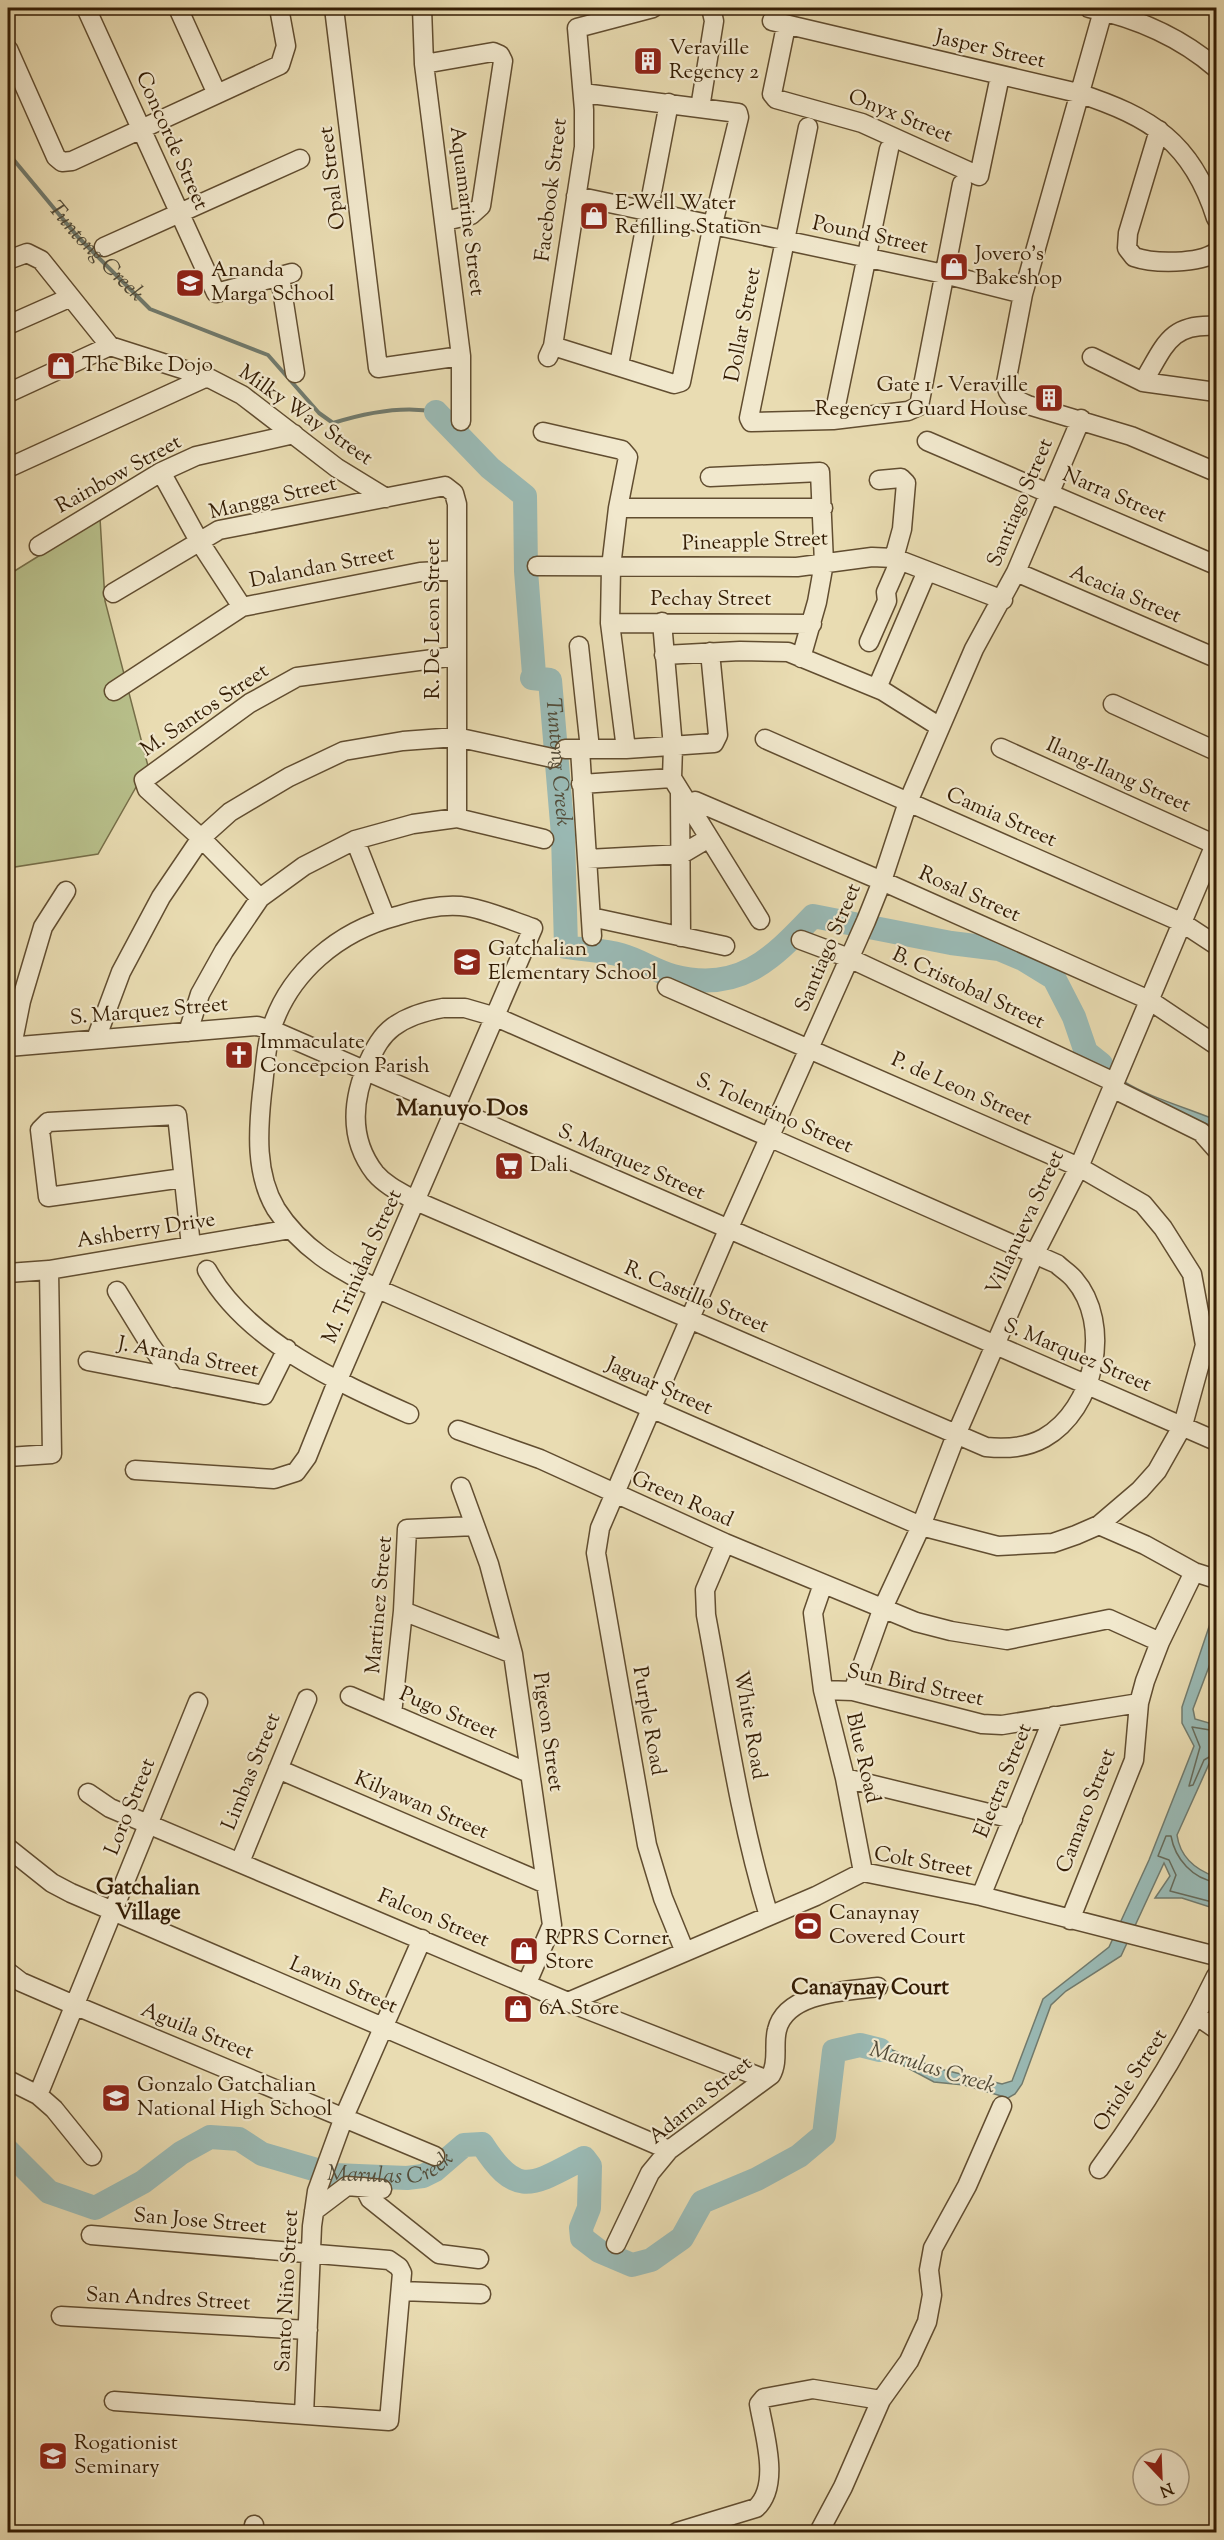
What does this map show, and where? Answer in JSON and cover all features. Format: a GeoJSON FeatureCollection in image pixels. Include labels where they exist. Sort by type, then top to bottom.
{"type":"FeatureCollection","features":[{"type":"Feature","properties":{"kind":"street","name":"Concorde Street"},"geometry":{"type":"LineString","coordinates":[[86,8],[216,293],[286,275],[296,373]]}},
{"type":"Feature","properties":{"kind":"street"},"geometry":{"type":"LineString","coordinates":[[178,8],[217,94]]}},
{"type":"Feature","properties":{"kind":"street"},"geometry":{"type":"LineString","coordinates":[[8,51],[56,157],[62,162],[72,161],[280,65],[286,46],[279,8]]}},
{"type":"Feature","properties":{"kind":"street","name":"Opal Street"},"geometry":{"type":"LineString","coordinates":[[334,8],[378,368],[461,356]]}},
{"type":"Feature","properties":{"kind":"street","name":"Aquamarine Street"},"geometry":{"type":"LineString","coordinates":[[422,8],[424,64],[461,356],[461,421]]}},
{"type":"Feature","properties":{"kind":"street","name":"Facebook Street"},"geometry":{"type":"LineString","coordinates":[[619,365],[551,352],[584,147],[583,93],[577,28],[653,8]]}},
{"type":"Feature","properties":{"kind":"street"},"geometry":{"type":"LineString","coordinates":[[700,108],[714,21],[711,8]]}},
{"type":"Feature","properties":{"kind":"street"},"geometry":{"type":"LineString","coordinates":[[1216,68],[1184,44],[1151,27],[1096,9],[1078,93],[1023,294],[1006,383],[1007,392],[1015,400],[1131,436],[1216,472]]}},
{"type":"Feature","properties":{"kind":"street","name":"Jasper Street"},"geometry":{"type":"LineString","coordinates":[[779,24],[1078,93],[1118,106],[1159,130],[1192,164],[1204,183],[1216,218]]}},
{"type":"Feature","properties":{"kind":"street","name":"Onyx Street"},"geometry":{"type":"LineString","coordinates":[[779,24],[772,94],[776,99],[862,123],[979,176],[1000,76]]}},
{"type":"Feature","properties":{"kind":"street"},"geometry":{"type":"LineString","coordinates":[[424,64],[493,52],[500,55],[503,60],[481,206],[471,215],[445,221]]}},
{"type":"Feature","properties":{"kind":"street"},"geometry":{"type":"LineString","coordinates":[[583,93],[669,103],[738,113],[679,384],[619,365],[669,103]]}},
{"type":"Feature","properties":{"kind":"street","name":"Dollar Street"},"geometry":{"type":"LineString","coordinates":[[808,127],[783,240],[749,418],[751,422],[833,420]]}},
{"type":"Feature","properties":{"kind":"street"},"geometry":{"type":"LineString","coordinates":[[1159,130],[1128,233],[1127,248],[1134,257],[1160,263],[1201,258],[1216,252]]}},
{"type":"Feature","properties":{"kind":"street"},"geometry":{"type":"LineString","coordinates":[[889,149],[864,258],[833,420],[908,411],[919,406],[962,184]]}},
{"type":"Feature","properties":{"kind":"street"},"geometry":{"type":"LineString","coordinates":[[104,247],[300,159]]}},
{"type":"Feature","properties":{"kind":"street","name":"Pound Street"},"geometry":{"type":"LineString","coordinates":[[576,196],[944,274],[1023,294]]}},
{"type":"Feature","properties":{"kind":"street"},"geometry":{"type":"LineString","coordinates":[[8,260],[27,253],[41,260],[110,346],[8,393]]}},
{"type":"Feature","properties":{"kind":"street"},"geometry":{"type":"LineString","coordinates":[[8,325],[69,297]]}},
{"type":"Feature","properties":{"kind":"street"},"geometry":{"type":"LineString","coordinates":[[1143,382],[1175,333],[1191,326],[1216,326]]}},
{"type":"Feature","properties":{"kind":"street","name":"Milky Way Street"},"geometry":{"type":"LineString","coordinates":[[110,346],[207,377],[242,395],[337,468],[386,498]]}},
{"type":"Feature","properties":{"kind":"street"},"geometry":{"type":"LineString","coordinates":[[1092,357],[1143,382],[1216,392]]}},
{"type":"Feature","properties":{"kind":"street"},"geometry":{"type":"LineString","coordinates":[[8,468],[207,377]]}},
{"type":"Feature","properties":{"kind":"street","name":"Santiago Street"},"geometry":{"type":"LineString","coordinates":[[615,1495],[728,1230],[863,927],[882,881],[908,802],[940,727],[974,649],[1003,600],[1016,572],[1081,419]]}},
{"type":"Feature","properties":{"kind":"street"},"geometry":{"type":"LineString","coordinates":[[543,432],[626,453],[628,462],[618,508],[611,567],[610,623],[626,749]]}},
{"type":"Feature","properties":{"kind":"street","name":"Rainbow Street"},"geometry":{"type":"LineString","coordinates":[[39,546],[161,472],[196,456],[294,434]]}},
{"type":"Feature","properties":{"kind":"street","name":"Narra Street"},"geometry":{"type":"LineString","coordinates":[[927,441],[1216,565]]}},
{"type":"Feature","properties":{"kind":"street"},"geometry":{"type":"LineString","coordinates":[[161,472],[199,541],[242,607]]}},
{"type":"Feature","properties":{"kind":"street"},"geometry":{"type":"LineString","coordinates":[[710,477],[820,472],[824,563],[812,624],[801,658]]}},
{"type":"Feature","properties":{"kind":"street"},"geometry":{"type":"LineString","coordinates":[[869,642],[887,601],[886,592],[897,559],[906,483],[901,478],[879,480]]}},
{"type":"Feature","properties":{"kind":"street","name":"R. De Leon Street"},"geometry":{"type":"LineString","coordinates":[[386,498],[445,486],[454,493],[457,504],[457,818]]}},
{"type":"Feature","properties":{"kind":"street","name":"Mangga Street"},"geometry":{"type":"LineString","coordinates":[[113,593],[219,530],[386,498]]}},
{"type":"Feature","properties":{"kind":"street"},"geometry":{"type":"LineString","coordinates":[[618,508],[823,508]]}},
{"type":"Feature","properties":{"kind":"street","name":"Pineapple Street"},"geometry":{"type":"LineString","coordinates":[[537,566],[797,567],[872,557],[897,559],[1003,600]]}},
{"type":"Feature","properties":{"kind":"street","name":"Dalandan Street"},"geometry":{"type":"LineString","coordinates":[[114,691],[242,607],[420,572],[457,570]]}},
{"type":"Feature","properties":{"kind":"street"},"geometry":{"type":"LineString","coordinates":[[877,688],[927,571]]}},
{"type":"Feature","properties":{"kind":"street","name":"Acacia Street"},"geometry":{"type":"LineString","coordinates":[[1016,572],[1216,658]]}},
{"type":"Feature","properties":{"kind":"street"},"geometry":{"type":"LineString","coordinates":[[662,622],[663,655],[682,854],[681,937]]}},
{"type":"Feature","properties":{"kind":"street","name":"Pechay Street"},"geometry":{"type":"LineString","coordinates":[[610,623],[812,624]]}},
{"type":"Feature","properties":{"kind":"street"},"geometry":{"type":"LineString","coordinates":[[579,646],[572,751],[581,784],[592,936]]}},
{"type":"Feature","properties":{"kind":"street"},"geometry":{"type":"LineString","coordinates":[[663,655],[710,652],[788,652],[877,688],[940,727]]}},
{"type":"Feature","properties":{"kind":"street"},"geometry":{"type":"LineString","coordinates":[[96,1039],[121,972],[138,936],[201,838],[230,812],[279,783],[344,751],[403,741],[456,737],[572,751],[710,745],[717,740],[710,652]]}},
{"type":"Feature","properties":{"kind":"street","name":"M. Santos Street"},"geometry":{"type":"LineString","coordinates":[[260,898],[201,838],[147,789],[144,780],[250,703],[297,677],[456,656]]}},
{"type":"Feature","properties":{"kind":"street"},"geometry":{"type":"LineString","coordinates":[[1113,704],[1216,751]]}},
{"type":"Feature","properties":{"kind":"street","name":"Camia Street"},"geometry":{"type":"LineString","coordinates":[[765,739],[1181,922],[1216,945]]}},
{"type":"Feature","properties":{"kind":"street","name":"Ilang-Ilang Street"},"geometry":{"type":"LineString","coordinates":[[1001,748],[1216,844]]}},
{"type":"Feature","properties":{"kind":"street"},"geometry":{"type":"LineString","coordinates":[[581,784],[676,785]]}},
{"type":"Feature","properties":{"kind":"street"},"geometry":{"type":"LineString","coordinates":[[676,785],[760,920]]}},
{"type":"Feature","properties":{"kind":"street","name":"Rosal Street"},"geometry":{"type":"LineString","coordinates":[[695,801],[882,881],[1149,1000],[1216,1045]]}},
{"type":"Feature","properties":{"kind":"street"},"geometry":{"type":"LineString","coordinates":[[188,1032],[201,994],[224,951],[260,898],[304,866],[355,840],[413,824],[457,818],[544,839]]}},
{"type":"Feature","properties":{"kind":"street"},"geometry":{"type":"LineString","coordinates":[[587,859],[682,854],[709,838]]}},
{"type":"Feature","properties":{"kind":"street"},"geometry":{"type":"LineString","coordinates":[[355,840],[386,918]]}},
{"type":"Feature","properties":{"kind":"street","name":"Villanueva Street"},"geometry":{"type":"LineString","coordinates":[[853,1691],[956,1435],[1035,1253],[1079,1167],[1216,844]]}},
{"type":"Feature","properties":{"kind":"street"},"geometry":{"type":"LineString","coordinates":[[10,1046],[43,927],[66,891]]}},
{"type":"Feature","properties":{"kind":"street","name":"Jaguar Street"},"geometry":{"type":"LineString","coordinates":[[533,928],[467,907],[425,909],[386,918],[344,938],[314,960],[291,993],[272,1030],[258,1128],[259,1154],[264,1180],[275,1207],[306,1246],[324,1260],[378,1289],[921,1526],[998,1546],[1053,1542],[1099,1525],[1140,1490],[1157,1471],[1183,1425]]}},
{"type":"Feature","properties":{"kind":"street"},"geometry":{"type":"LineString","coordinates":[[591,917],[725,946]]}},
{"type":"Feature","properties":{"kind":"street","name":"M. Trinidad Street"},"geometry":{"type":"LineString","coordinates":[[135,1470],[274,1479],[289,1476],[302,1466],[533,928]]}},
{"type":"Feature","properties":{"kind":"street","name":"B. Cristobal Street"},"geometry":{"type":"LineString","coordinates":[[801,940],[849,958],[1115,1080],[1201,1132],[1216,1149]]}},
{"type":"Feature","properties":{"kind":"street","name":"P. de Leon Street"},"geometry":{"type":"LineString","coordinates":[[667,987],[1079,1167],[1143,1204],[1163,1228],[1192,1274],[1205,1345],[1183,1425]]}},
{"type":"Feature","properties":{"kind":"street","name":"S. Tolentino Street"},"geometry":{"type":"LineString","coordinates":[[365,1070],[381,1039],[391,1028],[407,1018],[443,1008],[465,1008],[496,1017],[1057,1264],[1075,1280],[1090,1307],[1097,1342],[1087,1385]]}},
{"type":"Feature","properties":{"kind":"street","name":"S. Marquez Street"},"geometry":{"type":"LineString","coordinates":[[10,1046],[257,1026],[272,1030],[1216,1441]]}},
{"type":"Feature","properties":{"kind":"street","name":"R. Castillo Street"},"geometry":{"type":"LineString","coordinates":[[365,1070],[356,1096],[354,1116],[366,1158],[376,1174],[390,1186],[416,1201],[986,1447],[1006,1449],[1027,1445],[1045,1438],[1061,1425],[1076,1407],[1087,1385]]}},
{"type":"Feature","properties":{"kind":"street"},"geometry":{"type":"LineString","coordinates":[[183,1178],[48,1197],[40,1130],[48,1122],[177,1115],[192,1246]]}},
{"type":"Feature","properties":{"kind":"street","name":"Ashberry Drive"},"geometry":{"type":"LineString","coordinates":[[8,1274],[49,1270],[291,1229]]}},
{"type":"Feature","properties":{"kind":"street"},"geometry":{"type":"LineString","coordinates":[[8,1457],[52,1454],[49,1270]]}},
{"type":"Feature","properties":{"kind":"street"},"geometry":{"type":"LineString","coordinates":[[207,1270],[224,1296],[242,1315],[287,1349],[337,1382],[409,1414]]}},
{"type":"Feature","properties":{"kind":"street"},"geometry":{"type":"LineString","coordinates":[[117,1292],[148,1343],[174,1378]]}},
{"type":"Feature","properties":{"kind":"street","name":"J. Aranda Street"},"geometry":{"type":"LineString","coordinates":[[88,1361],[264,1395],[287,1349]]}},
{"type":"Feature","properties":{"kind":"street","name":"Green Road"},"geometry":{"type":"LineString","coordinates":[[458,1430],[540,1459],[615,1495],[885,1611],[951,1632],[1007,1640],[1109,1619],[1160,1642]]}},
{"type":"Feature","properties":{"kind":"street","name":"Pigeon Street"},"geometry":{"type":"LineString","coordinates":[[462,1487],[489,1564],[513,1654],[552,1925],[527,1983]]}},
{"type":"Feature","properties":{"kind":"street","name":"Purple Road"},"geometry":{"type":"LineString","coordinates":[[615,1495],[600,1528],[596,1553],[647,1845],[663,1898],[685,1952]]}},
{"type":"Feature","properties":{"kind":"street"},"geometry":{"type":"LineString","coordinates":[[1099,1525],[1144,1545],[1194,1572],[1216,1580]]}},
{"type":"Feature","properties":{"kind":"street","name":"Martinez Street"},"geometry":{"type":"LineString","coordinates":[[392,1714],[403,1611],[407,1529],[475,1526]]}},
{"type":"Feature","properties":{"kind":"street","name":"White Road"},"geometry":{"type":"LineString","coordinates":[[725,1543],[705,1590],[706,1615],[754,1869],[769,1916]]}},
{"type":"Feature","properties":{"kind":"street","name":"Camaro Street"},"geometry":{"type":"LineString","coordinates":[[1070,1920],[1134,1760],[1139,1703],[1160,1642],[1194,1572]]}},
{"type":"Feature","properties":{"kind":"street","name":"Blue Road"},"geometry":{"type":"LineString","coordinates":[[823,1584],[813,1613],[823,1690],[845,1778],[863,1872]]}},
{"type":"Feature","properties":{"kind":"street"},"geometry":{"type":"LineString","coordinates":[[403,1611],[513,1654]]}},
{"type":"Feature","properties":{"kind":"street","name":"Sun Bird Street"},"geometry":{"type":"LineString","coordinates":[[823,1690],[853,1691],[982,1724],[1002,1725],[1139,1703]]}},
{"type":"Feature","properties":{"kind":"street","name":"Pugo Street"},"geometry":{"type":"LineString","coordinates":[[350,1696],[529,1773]]}},
{"type":"Feature","properties":{"kind":"street","name":"Limbas Street"},"geometry":{"type":"LineString","coordinates":[[240,1862],[307,1699]]}},
{"type":"Feature","properties":{"kind":"street","name":"Loro Street"},"geometry":{"type":"LineString","coordinates":[[38,2096],[198,1702]]}},
{"type":"Feature","properties":{"kind":"street","name":"Electra Street"},"geometry":{"type":"LineString","coordinates":[[981,1896],[1054,1716]]}},
{"type":"Feature","properties":{"kind":"street","name":"Kilyawan Street"},"geometry":{"type":"LineString","coordinates":[[278,1768],[546,1884]]}},
{"type":"Feature","properties":{"kind":"street"},"geometry":{"type":"LineString","coordinates":[[845,1778],[1013,1819]]}},
{"type":"Feature","properties":{"kind":"street","name":"Falcon Street"},"geometry":{"type":"LineString","coordinates":[[88,1793],[110,1808],[568,2002],[765,2079]]}},
{"type":"Feature","properties":{"kind":"street","name":"Lawin Street"},"geometry":{"type":"LineString","coordinates":[[8,1848],[52,1883],[112,1912],[669,2150]]}},
{"type":"Feature","properties":{"kind":"street","name":"Colt Street"},"geometry":{"type":"LineString","coordinates":[[568,2002],[769,1916],[863,1872],[981,1896],[1134,1937],[1216,1956]]}},
{"type":"Feature","properties":{"kind":"street","name":"Santo Niño Street"},"geometry":{"type":"LineString","coordinates":[[304,2415],[311,2254],[317,2191],[344,2117],[422,1939]]}},
{"type":"Feature","properties":{"kind":"street","name":"Aguila Street"},"geometry":{"type":"LineString","coordinates":[[8,1972],[21,1982],[74,2005],[435,2156]]}},
{"type":"Feature","properties":{"kind":"street","name":"Oriole Street"},"geometry":{"type":"LineString","coordinates":[[1099,2169],[1138,2116],[1197,2016],[1216,1976]]}},
{"type":"Feature","properties":{"kind":"street","name":"Adarna Street"},"geometry":{"type":"LineString","coordinates":[[616,2244],[650,2173],[669,2150],[765,2079],[775,2068],[777,2028],[783,2016],[792,2006],[806,1999],[878,1987]]}},
{"type":"Feature","properties":{"kind":"street"},"geometry":{"type":"LineString","coordinates":[[1197,2016],[1216,2029]]}},
{"type":"Feature","properties":{"kind":"street"},"geometry":{"type":"LineString","coordinates":[[8,2080],[38,2096],[54,2109],[92,2156]]}},
{"type":"Feature","properties":{"kind":"street"},"geometry":{"type":"LineString","coordinates":[[819,2532],[842,2490],[881,2400],[909,2361],[927,2322],[932,2295],[929,2270],[933,2248],[967,2186],[1002,2106]]}},
{"type":"Feature","properties":{"kind":"street"},"geometry":{"type":"LineString","coordinates":[[314,2211],[347,2186],[373,2188],[370,2199],[439,2254],[479,2259]]}},
{"type":"Feature","properties":{"kind":"street","name":"San Jose Street"},"geometry":{"type":"LineString","coordinates":[[91,2235],[394,2262],[402,2273],[389,2421],[304,2415]]}},
{"type":"Feature","properties":{"kind":"street"},"geometry":{"type":"LineString","coordinates":[[401,2291],[481,2294]]}},
{"type":"Feature","properties":{"kind":"street","name":"San Andres Street"},"geometry":{"type":"LineString","coordinates":[[61,2316],[308,2330]]}},
{"type":"Feature","properties":{"kind":"street"},"geometry":{"type":"LineString","coordinates":[[677,2532],[756,2508],[765,2500],[769,2483],[768,2455],[759,2404],[764,2398],[813,2389],[881,2400]]}},
{"type":"Feature","properties":{"kind":"street"},"geometry":{"type":"LineString","coordinates":[[114,2401],[304,2415]]}},
{"type":"Feature","properties":{"kind":"green space"},"geometry":{"type":"Polygon","coordinates":[[[100,518],[105,601],[148,766],[98,854],[8,868],[8,575],[100,518]]]}},
{"type":"Feature","properties":{"kind":"water"},"geometry":{"type":"Polygon","coordinates":[[[1123,1081],[1156,1097],[1216,1120],[1216,1128],[1121,1088],[1123,1081]]]}},
{"type":"Feature","properties":{"kind":"water"},"geometry":{"type":"Polygon","coordinates":[[[1216,1606],[1216,1648],[1193,1709],[1195,1719],[1216,1725],[1216,1757],[1209,1764],[1177,1835],[1182,1850],[1190,1862],[1216,1877],[1216,1909],[1182,1898],[1155,1898],[1170,1876],[1164,1863],[1121,1956],[1066,1991],[1051,2005],[1022,2084],[1015,2094],[1008,2098],[964,2085],[934,2082],[876,2051],[849,2049],[849,2044],[880,2045],[936,2068],[1002,2084],[1012,2081],[1043,1999],[1109,1947],[1149,1860],[1194,1746],[1182,1723],[1182,1707],[1216,1606]]]}},
{"type":"Feature","properties":{"kind":"waterway","name":"Tuntong Creek"},"geometry":{"type":"LineString","coordinates":[[8,153],[77,236],[150,309],[268,355],[319,413],[333,423],[384,411],[410,409],[436,412]]}},
{"type":"Feature","properties":{"kind":"waterway","name":"Tuntong Creek"},"geometry":{"type":"LineString","coordinates":[[436,412],[490,468],[525,496],[526,571],[534,674],[532,678],[550,680],[563,835],[566,947],[614,953],[666,974],[696,980],[717,980],[752,969],[783,946],[813,916],[951,943],[999,949],[1023,959],[1054,978],[1074,1017],[1086,1052],[1101,1064]]}},
{"type":"Feature","properties":{"kind":"waterway","name":"Tuntong Creek"},"geometry":{"type":"LineString","coordinates":[[1101,1064],[1107,1071]]}},
{"type":"Feature","properties":{"kind":"waterway","name":"Marulas Creek"},"geometry":{"type":"LineString","coordinates":[[8,2151],[49,2192],[95,2208],[143,2182],[181,2153],[210,2137],[239,2139],[262,2154],[334,2175],[407,2178],[423,2176],[435,2170],[464,2145],[482,2144],[505,2173],[516,2180],[527,2182],[551,2175],[584,2158],[590,2166],[589,2208],[581,2228],[582,2238],[599,2251],[632,2265],[651,2260],[682,2238],[702,2202],[757,2179],[799,2156],[824,2135],[834,2051],[860,2045],[880,2050]]}},
{"type":"Feature","properties":{"kind":"place","name":"Veraville Regency 2"},"geometry":{"type":"Point","coordinates":[648,61]}},
{"type":"Feature","properties":{"kind":"place","name":"E-Well Water Refilling Station"},"geometry":{"type":"Point","coordinates":[594,216]}},
{"type":"Feature","properties":{"kind":"place","name":"Jovero's Bakeshop"},"geometry":{"type":"Point","coordinates":[954,267]}},
{"type":"Feature","properties":{"kind":"place","name":"Ananda Marga School"},"geometry":{"type":"Point","coordinates":[190,283]}},
{"type":"Feature","properties":{"kind":"place","name":"The Bike Dojo"},"geometry":{"type":"Point","coordinates":[61,366]}},
{"type":"Feature","properties":{"kind":"place","name":"Gate 1 - Veraville Regency 1 Guard House"},"geometry":{"type":"Point","coordinates":[1049,398]}},
{"type":"Feature","properties":{"kind":"place","name":"Gatchalian Elementary School"},"geometry":{"type":"Point","coordinates":[467,962]}},
{"type":"Feature","properties":{"kind":"place","name":"Immaculate Concepcion Parish"},"geometry":{"type":"Point","coordinates":[239,1055]}},
{"type":"Feature","properties":{"kind":"place","name":"Dali"},"geometry":{"type":"Point","coordinates":[509,1166]}},
{"type":"Feature","properties":{"kind":"place","name":"Canaynay Covered Court"},"geometry":{"type":"Point","coordinates":[808,1926]}},
{"type":"Feature","properties":{"kind":"place","name":"RPRS Corner Store"},"geometry":{"type":"Point","coordinates":[524,1951]}},
{"type":"Feature","properties":{"kind":"place","name":"6A Store"},"geometry":{"type":"Point","coordinates":[518,2009]}},
{"type":"Feature","properties":{"kind":"place","name":"Gonzalo Gatchalian National High School"},"geometry":{"type":"Point","coordinates":[116,2098]}},
{"type":"Feature","properties":{"kind":"place","name":"Rogationist Seminary"},"geometry":{"type":"Point","coordinates":[53,2456]}},
{"type":"Feature","properties":{"kind":"district","name":"Manuyo Dos"},"geometry":{"type":"Point","coordinates":[462,1109]}},
{"type":"Feature","properties":{"kind":"district","name":"Gatchalian Village"},"geometry":{"type":"Point","coordinates":[148,1902]}},
{"type":"Feature","properties":{"kind":"district","name":"Canaynay Court"},"geometry":{"type":"Point","coordinates":[870,1989]}}]}
